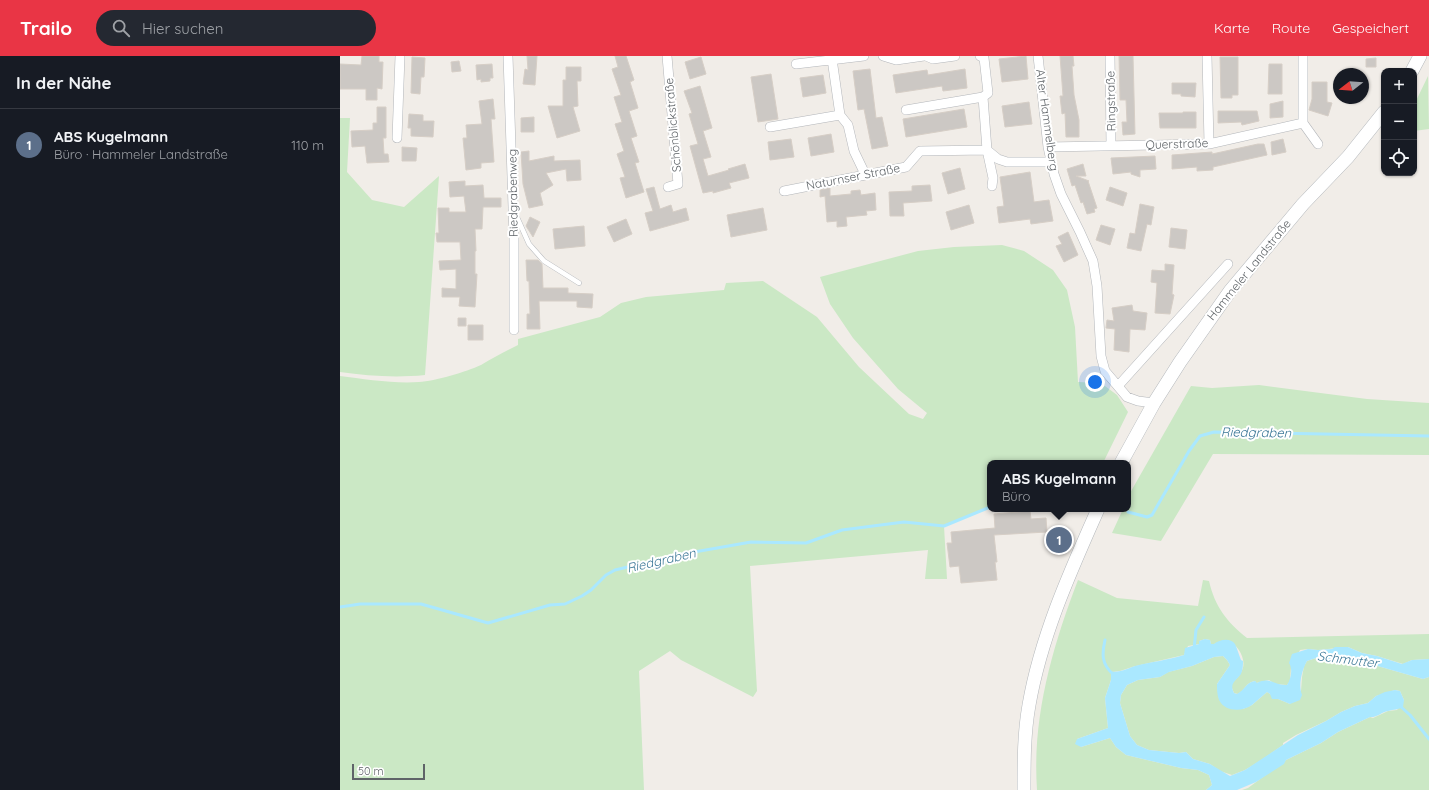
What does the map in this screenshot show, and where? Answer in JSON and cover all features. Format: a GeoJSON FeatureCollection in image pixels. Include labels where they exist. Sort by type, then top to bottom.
{"type":"FeatureCollection","features":[{"type":"Feature","properties":{"kind":"main road"},"geometry":{"type":"LineString","coordinates":[[1414,68],[1420,56]]}},
{"type":"Feature","properties":{"kind":"main road","name":"Hammeler Landstraße"},"geometry":{"type":"LineString","coordinates":[[1123,460],[1154,403],[1180,362],[1230,291],[1303,204],[1348,158],[1381,116]]}},
{"type":"Feature","properties":{"kind":"main road"},"geometry":{"type":"LineString","coordinates":[[1024,790],[1024,752],[1029,704],[1044,645],[1072,563],[1097,512]]}},
{"type":"Feature","properties":{"kind":"street"},"geometry":{"type":"LineString","coordinates":[[397,138],[400,56]]}},
{"type":"Feature","properties":{"kind":"street","name":"Riedgrabenweg"},"geometry":{"type":"LineString","coordinates":[[508,56],[513,210],[514,330]]}},
{"type":"Feature","properties":{"kind":"street","name":"Schönblickstraße"},"geometry":{"type":"LineString","coordinates":[[667,56],[678,184],[668,186]]}},
{"type":"Feature","properties":{"kind":"street"},"geometry":{"type":"LineString","coordinates":[[796,64],[834,58],[864,56]]}},
{"type":"Feature","properties":{"kind":"street"},"geometry":{"type":"LineString","coordinates":[[883,56],[896,60],[925,56],[933,59],[955,56]]}},
{"type":"Feature","properties":{"kind":"street"},"geometry":{"type":"LineString","coordinates":[[906,110],[983,97],[988,92],[984,58],[980,56]]}},
{"type":"Feature","properties":{"kind":"street","name":"Alter Hammelberg"},"geometry":{"type":"LineString","coordinates":[[1038,56],[1051,162],[1061,194],[1093,261],[1097,286],[1101,356],[1104,371],[1126,397],[1138,401],[1154,403]]}},
{"type":"Feature","properties":{"kind":"street","name":"Ringstraße"},"geometry":{"type":"LineString","coordinates":[[1110,56],[1111,146]]}},
{"type":"Feature","properties":{"kind":"street"},"geometry":{"type":"LineString","coordinates":[[1207,56],[1209,144]]}},
{"type":"Feature","properties":{"kind":"street"},"geometry":{"type":"LineString","coordinates":[[1302,56],[1303,123],[1318,144]]}},
{"type":"Feature","properties":{"kind":"street"},"geometry":{"type":"LineString","coordinates":[[834,58],[840,115],[848,125],[854,151],[865,174]]}},
{"type":"Feature","properties":{"kind":"street"},"geometry":{"type":"LineString","coordinates":[[983,97],[987,150],[993,178],[992,186]]}},
{"type":"Feature","properties":{"kind":"street"},"geometry":{"type":"LineString","coordinates":[[770,127],[840,115]]}},
{"type":"Feature","properties":{"kind":"street","name":"Querstraße"},"geometry":{"type":"LineString","coordinates":[[1048,147],[1209,144],[1303,123]]}},
{"type":"Feature","properties":{"kind":"street"},"geometry":{"type":"LineString","coordinates":[[987,150],[998,159],[1007,162],[1051,162]]}},
{"type":"Feature","properties":{"kind":"street","name":"Naturnser Straße"},"geometry":{"type":"LineString","coordinates":[[784,191],[906,167],[920,151],[987,150]]}},
{"type":"Feature","properties":{"kind":"street"},"geometry":{"type":"LineString","coordinates":[[1118,386],[1228,264]]}},
{"type":"Feature","properties":{"kind":"lane"},"geometry":{"type":"LineString","coordinates":[[513,210],[529,244],[544,260],[579,283]]}},
{"type":"Feature","properties":{"kind":"green space"},"geometry":{"type":"Polygon","coordinates":[[[1428,76],[1429,129],[1417,131],[1417,99],[1428,76]]]}},
{"type":"Feature","properties":{"kind":"green space"},"geometry":{"type":"Polygon","coordinates":[[[340,118],[350,118],[347,172],[372,200],[404,207],[439,176],[425,375],[382,376],[340,372],[340,118]]]}},
{"type":"Feature","properties":{"kind":"green space"},"geometry":{"type":"Polygon","coordinates":[[[1002,245],[1024,251],[1053,270],[1067,290],[1075,327],[1078,382],[1101,383],[1117,395],[1128,412],[1104,460],[987,460],[987,508],[944,526],[947,579],[925,579],[928,550],[750,566],[757,691],[753,697],[681,660],[670,651],[639,671],[644,790],[340,790],[340,376],[400,382],[433,380],[475,368],[518,345],[518,339],[600,317],[621,303],[646,297],[724,290],[726,283],[763,281],[817,317],[859,367],[909,414],[923,419],[927,413],[898,389],[853,338],[830,304],[820,277],[918,251],[954,247],[1002,245]]]}},
{"type":"Feature","properties":{"kind":"green space"},"geometry":{"type":"Polygon","coordinates":[[[1259,385],[1367,399],[1429,403],[1429,455],[1213,454],[1161,541],[1112,533],[1122,512],[1131,512],[1131,491],[1191,386],[1212,388],[1259,385]]]}},
{"type":"Feature","properties":{"kind":"green space"},"geometry":{"type":"Polygon","coordinates":[[[1078,580],[1117,598],[1198,606],[1203,580],[1209,581],[1218,606],[1233,626],[1247,638],[1429,634],[1429,659],[1412,660],[1403,664],[1362,653],[1348,647],[1300,650],[1291,667],[1290,681],[1287,685],[1275,684],[1269,680],[1256,683],[1255,681],[1248,684],[1238,694],[1234,693],[1232,685],[1243,669],[1242,655],[1239,650],[1228,640],[1214,644],[1211,644],[1210,640],[1205,639],[1199,641],[1199,644],[1188,646],[1184,655],[1121,671],[1111,672],[1111,680],[1105,698],[1108,728],[1077,739],[1081,747],[1110,738],[1116,747],[1126,755],[1181,768],[1198,770],[1209,775],[1212,785],[1206,790],[1037,790],[1036,763],[1038,736],[1046,683],[1060,631],[1078,580]]]}},
{"type":"Feature","properties":{"kind":"green space"},"geometry":{"type":"Polygon","coordinates":[[[1223,656],[1230,665],[1217,684],[1219,699],[1243,709],[1252,705],[1267,692],[1290,704],[1301,691],[1304,666],[1307,661],[1316,658],[1328,662],[1348,661],[1367,663],[1423,679],[1429,677],[1429,790],[1242,790],[1248,788],[1286,760],[1321,743],[1338,732],[1370,717],[1373,718],[1388,711],[1397,710],[1404,700],[1400,691],[1395,690],[1376,696],[1368,703],[1355,706],[1341,712],[1296,735],[1260,761],[1245,770],[1232,775],[1220,771],[1210,764],[1193,759],[1186,752],[1179,753],[1149,750],[1137,745],[1130,736],[1120,703],[1121,695],[1127,685],[1138,680],[1160,677],[1168,672],[1192,666],[1214,657],[1223,656]]]}},
{"type":"Feature","properties":{"kind":"water"},"geometry":{"type":"Polygon","coordinates":[[[1205,639],[1210,640],[1211,644],[1222,640],[1230,640],[1235,644],[1241,660],[1243,661],[1243,669],[1241,674],[1235,680],[1232,687],[1234,693],[1237,694],[1247,684],[1255,681],[1257,683],[1265,680],[1287,685],[1291,674],[1289,663],[1292,654],[1308,649],[1318,650],[1332,649],[1335,647],[1348,647],[1362,653],[1402,664],[1412,660],[1429,659],[1429,677],[1423,679],[1367,663],[1348,661],[1328,662],[1316,658],[1307,661],[1301,678],[1302,695],[1300,700],[1290,704],[1278,699],[1272,699],[1270,694],[1267,692],[1252,705],[1239,710],[1225,707],[1218,698],[1217,684],[1230,665],[1223,656],[1214,657],[1192,666],[1169,672],[1160,677],[1138,680],[1127,685],[1121,695],[1120,703],[1130,736],[1137,745],[1149,750],[1179,753],[1186,752],[1193,759],[1210,764],[1230,776],[1245,770],[1298,735],[1341,712],[1355,706],[1368,703],[1376,696],[1385,692],[1395,690],[1400,691],[1404,700],[1403,707],[1370,717],[1338,732],[1321,743],[1286,760],[1284,764],[1256,782],[1237,790],[1206,790],[1212,785],[1209,775],[1198,770],[1181,768],[1126,755],[1116,747],[1110,738],[1081,747],[1075,744],[1077,739],[1108,728],[1105,698],[1111,680],[1111,672],[1184,655],[1185,648],[1199,644],[1199,641],[1205,639]]]}},
{"type":"Feature","properties":{"kind":"building"},"geometry":{"type":"Polygon","coordinates":[[[362,56],[379,56],[379,62],[383,62],[382,89],[377,88],[377,100],[366,100],[366,89],[340,89],[340,64],[361,65],[362,56]]]}},
{"type":"Feature","properties":{"kind":"building"},"geometry":{"type":"Polygon","coordinates":[[[527,56],[537,56],[535,85],[523,84],[525,69],[528,70],[527,56]]]}},
{"type":"Feature","properties":{"kind":"building"},"geometry":{"type":"Polygon","coordinates":[[[615,56],[626,56],[634,80],[630,82],[638,108],[629,111],[637,136],[631,138],[639,162],[635,163],[644,192],[626,198],[620,178],[625,177],[617,154],[624,151],[615,124],[622,122],[614,97],[621,95],[612,69],[618,67],[615,56]]]}},
{"type":"Feature","properties":{"kind":"building"},"geometry":{"type":"Polygon","coordinates":[[[1026,56],[1028,79],[1002,82],[999,59],[1026,56]]]}},
{"type":"Feature","properties":{"kind":"building"},"geometry":{"type":"Polygon","coordinates":[[[1060,56],[1073,56],[1074,66],[1072,66],[1074,95],[1079,120],[1079,137],[1066,137],[1065,113],[1062,114],[1060,96],[1063,96],[1060,56]]]}},
{"type":"Feature","properties":{"kind":"building"},"geometry":{"type":"Polygon","coordinates":[[[1119,56],[1133,56],[1135,134],[1123,135],[1122,122],[1127,122],[1126,100],[1120,100],[1119,56]]]}},
{"type":"Feature","properties":{"kind":"building"},"geometry":{"type":"Polygon","coordinates":[[[412,57],[425,58],[424,77],[421,77],[420,94],[411,93],[412,57]]]}},
{"type":"Feature","properties":{"kind":"building"},"geometry":{"type":"Polygon","coordinates":[[[701,57],[706,74],[690,79],[685,62],[701,57]]]}},
{"type":"Feature","properties":{"kind":"building"},"geometry":{"type":"Polygon","coordinates":[[[1220,57],[1238,57],[1238,95],[1232,95],[1232,98],[1221,98],[1220,57]]]}},
{"type":"Feature","properties":{"kind":"building"},"geometry":{"type":"Polygon","coordinates":[[[1376,58],[1376,67],[1366,67],[1366,59],[1376,58]]]}},
{"type":"Feature","properties":{"kind":"building"},"geometry":{"type":"Polygon","coordinates":[[[459,61],[461,71],[452,72],[451,62],[459,61]]]}},
{"type":"Feature","properties":{"kind":"building"},"geometry":{"type":"Polygon","coordinates":[[[492,64],[493,78],[490,78],[490,81],[481,82],[481,79],[477,80],[476,65],[492,64]]]}},
{"type":"Feature","properties":{"kind":"building"},"geometry":{"type":"Polygon","coordinates":[[[1269,64],[1282,64],[1282,94],[1268,94],[1269,64]]]}},
{"type":"Feature","properties":{"kind":"building"},"geometry":{"type":"Polygon","coordinates":[[[566,67],[581,67],[581,81],[577,81],[578,106],[573,107],[580,131],[557,138],[548,106],[563,106],[563,80],[566,80],[566,67]]]}},
{"type":"Feature","properties":{"kind":"building"},"geometry":{"type":"Polygon","coordinates":[[[870,69],[876,118],[882,117],[888,146],[872,149],[864,109],[858,110],[853,71],[870,69]]]}},
{"type":"Feature","properties":{"kind":"building"},"geometry":{"type":"Polygon","coordinates":[[[965,69],[967,88],[943,91],[942,86],[896,93],[893,75],[927,70],[928,75],[965,69]]]}},
{"type":"Feature","properties":{"kind":"building"},"geometry":{"type":"Polygon","coordinates":[[[771,74],[778,119],[758,122],[751,77],[771,74]]]}},
{"type":"Feature","properties":{"kind":"building"},"geometry":{"type":"Polygon","coordinates":[[[823,75],[826,93],[803,97],[800,78],[823,75]]]}},
{"type":"Feature","properties":{"kind":"building"},"geometry":{"type":"Polygon","coordinates":[[[1312,82],[1327,82],[1327,102],[1332,103],[1328,116],[1309,110],[1312,99],[1312,82]]]}},
{"type":"Feature","properties":{"kind":"building"},"geometry":{"type":"Polygon","coordinates":[[[1172,83],[1196,83],[1195,97],[1172,94],[1172,83]]]}},
{"type":"Feature","properties":{"kind":"building"},"geometry":{"type":"Polygon","coordinates":[[[700,86],[712,128],[703,131],[711,157],[703,159],[708,176],[745,164],[749,178],[729,183],[731,188],[713,193],[713,191],[703,193],[690,146],[698,144],[689,114],[692,113],[684,91],[700,86]]]}},
{"type":"Feature","properties":{"kind":"building"},"geometry":{"type":"Polygon","coordinates":[[[493,99],[495,119],[491,119],[494,162],[481,163],[481,168],[466,170],[463,138],[467,138],[466,125],[482,124],[479,101],[493,99]]]}},
{"type":"Feature","properties":{"kind":"building"},"geometry":{"type":"Polygon","coordinates":[[[1283,101],[1283,117],[1270,118],[1270,104],[1283,101]]]}},
{"type":"Feature","properties":{"kind":"building"},"geometry":{"type":"Polygon","coordinates":[[[1029,102],[1032,124],[1005,127],[1002,106],[1029,102]]]}},
{"type":"Feature","properties":{"kind":"building"},"geometry":{"type":"Polygon","coordinates":[[[377,107],[386,107],[386,138],[383,138],[384,154],[388,154],[389,162],[367,163],[365,146],[352,147],[351,131],[373,130],[373,123],[377,123],[377,107]]]}},
{"type":"Feature","properties":{"kind":"building"},"geometry":{"type":"Polygon","coordinates":[[[964,109],[967,127],[906,137],[903,119],[964,109]]]}},
{"type":"Feature","properties":{"kind":"building"},"geometry":{"type":"Polygon","coordinates":[[[1218,111],[1257,111],[1259,121],[1242,125],[1241,122],[1218,123],[1218,111]]]}},
{"type":"Feature","properties":{"kind":"building"},"geometry":{"type":"Polygon","coordinates":[[[1196,112],[1196,128],[1160,128],[1159,113],[1196,112]]]}},
{"type":"Feature","properties":{"kind":"building"},"geometry":{"type":"Polygon","coordinates":[[[409,114],[423,115],[423,121],[434,121],[433,137],[411,136],[411,128],[408,128],[409,114]]]}},
{"type":"Feature","properties":{"kind":"building"},"geometry":{"type":"Polygon","coordinates":[[[534,117],[534,132],[521,132],[521,118],[534,117]]]}},
{"type":"Feature","properties":{"kind":"building"},"geometry":{"type":"Polygon","coordinates":[[[831,134],[834,152],[811,156],[808,138],[831,134]]]}},
{"type":"Feature","properties":{"kind":"building"},"geometry":{"type":"Polygon","coordinates":[[[791,139],[794,157],[770,160],[768,142],[791,139]]]}},
{"type":"Feature","properties":{"kind":"building"},"geometry":{"type":"Polygon","coordinates":[[[1283,139],[1286,152],[1272,155],[1271,142],[1283,139]]]}},
{"type":"Feature","properties":{"kind":"building"},"geometry":{"type":"Polygon","coordinates":[[[1264,144],[1267,155],[1213,167],[1213,170],[1197,171],[1197,167],[1172,169],[1172,155],[1212,152],[1212,154],[1264,144]]]}},
{"type":"Feature","properties":{"kind":"building"},"geometry":{"type":"Polygon","coordinates":[[[402,147],[417,148],[416,161],[402,161],[402,147]]]}},
{"type":"Feature","properties":{"kind":"building"},"geometry":{"type":"Polygon","coordinates":[[[529,151],[529,161],[554,156],[554,161],[580,160],[581,180],[567,181],[566,169],[546,173],[553,185],[540,193],[543,205],[529,208],[523,184],[521,152],[529,151]]]}},
{"type":"Feature","properties":{"kind":"building"},"geometry":{"type":"Polygon","coordinates":[[[1155,156],[1156,169],[1140,170],[1140,177],[1131,174],[1131,172],[1113,174],[1111,158],[1155,156]]]}},
{"type":"Feature","properties":{"kind":"building"},"geometry":{"type":"Polygon","coordinates":[[[1083,164],[1086,176],[1076,176],[1089,181],[1097,208],[1094,209],[1095,212],[1087,214],[1083,202],[1081,203],[1075,185],[1072,186],[1067,169],[1083,164]]]}},
{"type":"Feature","properties":{"kind":"building"},"geometry":{"type":"Polygon","coordinates":[[[960,168],[965,189],[948,194],[942,173],[960,168]]]}},
{"type":"Feature","properties":{"kind":"building"},"geometry":{"type":"Polygon","coordinates":[[[1030,172],[1034,202],[1049,200],[1053,221],[1031,224],[1030,219],[999,223],[997,207],[1004,206],[1000,177],[1030,172]]]}},
{"type":"Feature","properties":{"kind":"building"},"geometry":{"type":"Polygon","coordinates":[[[465,181],[465,186],[483,185],[484,198],[501,198],[501,207],[483,207],[482,229],[475,229],[475,274],[477,274],[475,307],[459,306],[460,297],[442,297],[442,288],[456,289],[456,269],[440,270],[439,261],[461,260],[460,242],[437,242],[436,233],[439,233],[438,208],[449,208],[449,212],[466,212],[464,196],[450,197],[449,182],[465,181]]]}},
{"type":"Feature","properties":{"kind":"building"},"geometry":{"type":"Polygon","coordinates":[[[930,185],[932,201],[903,203],[904,216],[890,216],[889,192],[912,191],[912,186],[930,185]]]}},
{"type":"Feature","properties":{"kind":"building"},"geometry":{"type":"Polygon","coordinates":[[[654,187],[660,209],[671,205],[673,212],[686,208],[689,220],[650,231],[645,213],[653,211],[646,189],[654,187]]]}},
{"type":"Feature","properties":{"kind":"building"},"geometry":{"type":"Polygon","coordinates":[[[1110,187],[1127,193],[1123,206],[1106,200],[1110,187]]]}},
{"type":"Feature","properties":{"kind":"building"},"geometry":{"type":"Polygon","coordinates":[[[830,188],[830,196],[851,194],[851,191],[860,190],[861,195],[875,193],[876,210],[866,211],[867,215],[846,217],[847,226],[837,227],[837,221],[827,222],[825,196],[820,197],[820,190],[830,188]]]}},
{"type":"Feature","properties":{"kind":"building"},"geometry":{"type":"Polygon","coordinates":[[[1140,204],[1154,207],[1151,225],[1147,224],[1141,251],[1127,248],[1130,233],[1135,234],[1140,204]]]}},
{"type":"Feature","properties":{"kind":"building"},"geometry":{"type":"Polygon","coordinates":[[[969,205],[974,223],[951,230],[946,212],[969,205]]]}},
{"type":"Feature","properties":{"kind":"building"},"geometry":{"type":"Polygon","coordinates":[[[763,208],[767,230],[731,237],[727,215],[763,208]]]}},
{"type":"Feature","properties":{"kind":"building"},"geometry":{"type":"Polygon","coordinates":[[[530,217],[540,222],[533,237],[526,226],[530,217]]]}},
{"type":"Feature","properties":{"kind":"building"},"geometry":{"type":"Polygon","coordinates":[[[626,219],[632,234],[614,242],[607,227],[626,219]]]}},
{"type":"Feature","properties":{"kind":"building"},"geometry":{"type":"Polygon","coordinates":[[[1101,225],[1115,229],[1110,245],[1096,240],[1101,225]]]}},
{"type":"Feature","properties":{"kind":"building"},"geometry":{"type":"Polygon","coordinates":[[[584,226],[585,246],[555,249],[553,229],[584,226]]]}},
{"type":"Feature","properties":{"kind":"building"},"geometry":{"type":"Polygon","coordinates":[[[1171,228],[1187,230],[1185,249],[1169,247],[1171,228]]]}},
{"type":"Feature","properties":{"kind":"building"},"geometry":{"type":"Polygon","coordinates":[[[1068,232],[1078,255],[1064,262],[1056,246],[1062,244],[1058,237],[1068,232]]]}},
{"type":"Feature","properties":{"kind":"building"},"geometry":{"type":"Polygon","coordinates":[[[526,260],[538,260],[542,264],[543,288],[568,288],[568,293],[593,294],[592,308],[577,307],[577,301],[539,301],[540,329],[527,329],[527,314],[530,314],[529,281],[527,281],[526,260]]]}},
{"type":"Feature","properties":{"kind":"building"},"geometry":{"type":"Polygon","coordinates":[[[1165,264],[1174,265],[1172,294],[1174,295],[1170,314],[1155,313],[1157,283],[1151,282],[1152,270],[1165,271],[1165,264]]]}},
{"type":"Feature","properties":{"kind":"building"},"geometry":{"type":"Polygon","coordinates":[[[1132,305],[1133,311],[1147,313],[1145,330],[1130,329],[1129,352],[1114,350],[1115,329],[1106,328],[1107,320],[1114,321],[1112,308],[1132,305]]]}},
{"type":"Feature","properties":{"kind":"building"},"geometry":{"type":"Polygon","coordinates":[[[458,318],[466,318],[466,326],[458,326],[458,318]]]}},
{"type":"Feature","properties":{"kind":"building"},"geometry":{"type":"Polygon","coordinates":[[[468,325],[483,325],[483,340],[468,340],[468,325]]]}},
{"type":"Feature","properties":{"kind":"building"},"geometry":{"type":"Polygon","coordinates":[[[1030,512],[1031,519],[1046,518],[1047,532],[994,535],[997,580],[961,583],[959,566],[950,567],[947,543],[952,543],[951,532],[995,528],[994,514],[1030,512]]]}},
{"type":"Feature","properties":{"kind":"building"},"geometry":{"type":"Polygon","coordinates":[[[1050,530],[1067,532],[1065,548],[1051,546],[1052,541],[1049,541],[1050,530]]]}},
{"type":"Feature","properties":{"kind":"waterway","name":"Riedgraben"},"geometry":{"type":"LineString","coordinates":[[1128,512],[1147,517],[1152,515],[1189,451],[1200,436],[1214,432],[1429,436]]}},
{"type":"Feature","properties":{"kind":"waterway","name":"Riedgraben"},"geometry":{"type":"LineString","coordinates":[[340,607],[360,604],[421,604],[488,623],[550,605],[565,604],[591,590],[606,575],[615,570],[683,554],[751,542],[806,543],[842,530],[904,522],[944,526],[987,508]]}},
{"type":"Feature","properties":{"kind":"waterway","name":"Schmutter"},"geometry":{"type":"LineString","coordinates":[[1194,649],[1196,630],[1204,617]]}},
{"type":"Feature","properties":{"kind":"waterway","name":"Schmutter"},"geometry":{"type":"LineString","coordinates":[[1105,640],[1103,658],[1106,666],[1113,674]]}},
{"type":"Feature","properties":{"kind":"waterway"},"geometry":{"type":"LineString","coordinates":[[1400,706],[1410,715],[1429,739]]}},
{"type":"Feature","properties":{"kind":"place","name":"ABS Kugelmann"},"geometry":{"type":"Point","coordinates":[1059,540]}}]}
